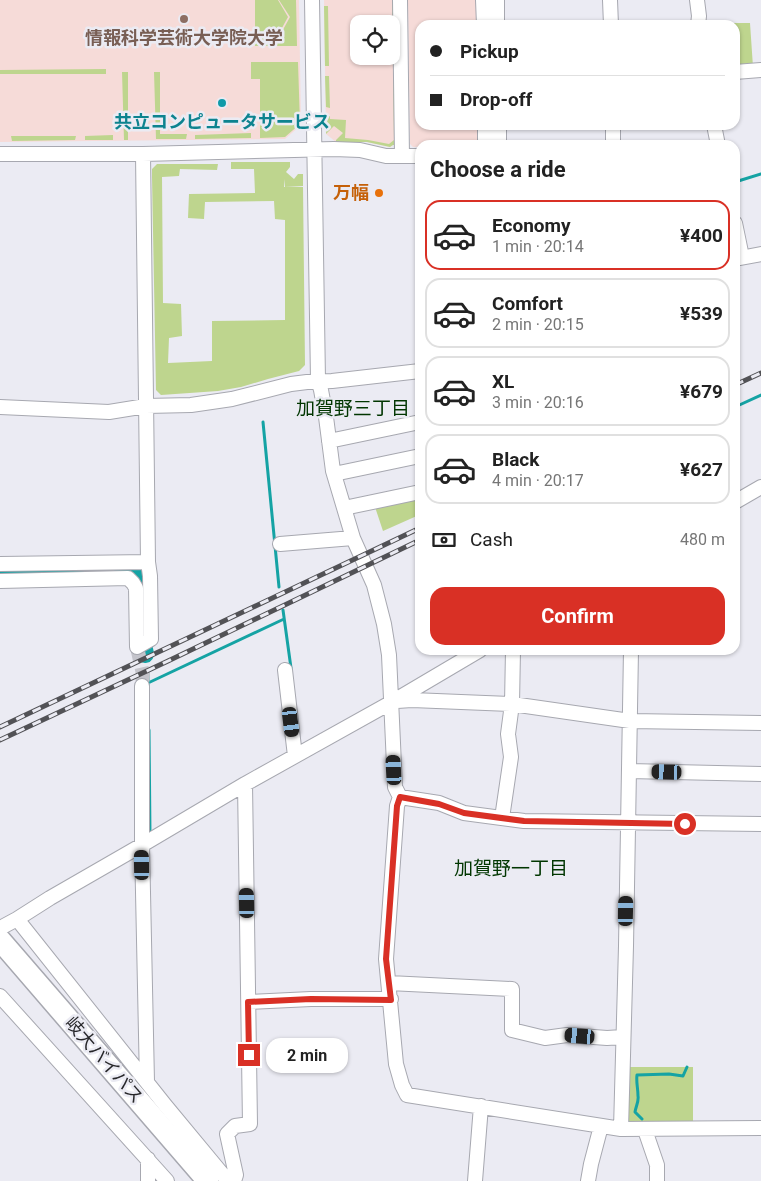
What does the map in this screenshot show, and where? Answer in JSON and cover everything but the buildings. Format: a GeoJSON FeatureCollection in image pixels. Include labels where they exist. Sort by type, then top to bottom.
{"type":"FeatureCollection","features":[{"type":"Feature","properties":{"kind":"highway","name":"岐大バイパス"},"geometry":{"type":"LineString","coordinates":[[2,933],[208,1181]]}},
{"type":"Feature","properties":{"kind":"highway","name":"岐大バイパス"},"geometry":{"type":"LineString","coordinates":[[0,960],[189,1181]]}},
{"type":"Feature","properties":{"kind":"street"},"geometry":{"type":"LineString","coordinates":[[312,0],[318,380],[323,399],[334,474],[353,538],[374,584],[384,624],[389,655],[395,787],[400,797],[397,806],[386,959],[396,1064],[402,1085],[407,1095],[621,1130],[761,1128]]}},
{"type":"Feature","properties":{"kind":"street"},"geometry":{"type":"LineString","coordinates":[[400,0],[402,156]]}},
{"type":"Feature","properties":{"kind":"street"},"geometry":{"type":"LineString","coordinates":[[483,0],[484,20]]}},
{"type":"Feature","properties":{"kind":"street"},"geometry":{"type":"LineString","coordinates":[[497,0],[497,20]]}},
{"type":"Feature","properties":{"kind":"street"},"geometry":{"type":"LineString","coordinates":[[610,0],[611,20]]}},
{"type":"Feature","properties":{"kind":"street"},"geometry":{"type":"LineString","coordinates":[[697,0],[699,20]]}},
{"type":"Feature","properties":{"kind":"street"},"geometry":{"type":"LineString","coordinates":[[740,72],[761,70]]}},
{"type":"Feature","properties":{"kind":"street"},"geometry":{"type":"LineString","coordinates":[[0,154],[143,154],[314,149],[360,150],[386,156],[415,156]]}},
{"type":"Feature","properties":{"kind":"street"},"geometry":{"type":"LineString","coordinates":[[0,581],[128,578],[136,588],[137,647],[151,639],[148,562],[143,154]]}},
{"type":"Feature","properties":{"kind":"street"},"geometry":{"type":"LineString","coordinates":[[740,258],[761,254]]}},
{"type":"Feature","properties":{"kind":"street"},"geometry":{"type":"LineString","coordinates":[[0,407],[109,412],[146,406],[191,405],[232,400],[292,384],[318,380],[332,381],[415,373]]}},
{"type":"Feature","properties":{"kind":"street"},"geometry":{"type":"LineString","coordinates":[[329,441],[415,423]]}},
{"type":"Feature","properties":{"kind":"street"},"geometry":{"type":"LineString","coordinates":[[334,474],[415,457]]}},
{"type":"Feature","properties":{"kind":"street"},"geometry":{"type":"LineString","coordinates":[[740,499],[761,487]]}},
{"type":"Feature","properties":{"kind":"street"},"geometry":{"type":"LineString","coordinates":[[344,508],[415,493]]}},
{"type":"Feature","properties":{"kind":"street"},"geometry":{"type":"LineString","coordinates":[[280,544],[353,538]]}},
{"type":"Feature","properties":{"kind":"street"},"geometry":{"type":"LineString","coordinates":[[0,564],[148,562]]}},
{"type":"Feature","properties":{"kind":"street"},"geometry":{"type":"LineString","coordinates":[[2,933],[17,919],[50,898],[472,655]]}},
{"type":"Feature","properties":{"kind":"street"},"geometry":{"type":"LineString","coordinates":[[502,818],[511,757],[508,734],[512,704],[513,655]]}},
{"type":"Feature","properties":{"kind":"street"},"geometry":{"type":"LineString","coordinates":[[621,1130],[631,655]]}},
{"type":"Feature","properties":{"kind":"street"},"geometry":{"type":"LineString","coordinates":[[285,670],[294,756]]}},
{"type":"Feature","properties":{"kind":"street"},"geometry":{"type":"LineString","coordinates":[[142,686],[142,846],[147,1082]]}},
{"type":"Feature","properties":{"kind":"street"},"geometry":{"type":"LineString","coordinates":[[392,702],[412,700],[512,704],[630,721],[761,723]]}},
{"type":"Feature","properties":{"kind":"street"},"geometry":{"type":"LineString","coordinates":[[629,771],[761,774]]}},
{"type":"Feature","properties":{"kind":"street"},"geometry":{"type":"LineString","coordinates":[[234,1181],[236,1175],[227,1134],[235,1126],[250,1124],[245,784]]}},
{"type":"Feature","properties":{"kind":"street"},"geometry":{"type":"LineString","coordinates":[[400,797],[439,804],[464,813],[524,821],[761,824]]}},
{"type":"Feature","properties":{"kind":"street"},"geometry":{"type":"LineString","coordinates":[[17,919],[201,1149],[230,1181]]}},
{"type":"Feature","properties":{"kind":"street"},"geometry":{"type":"LineString","coordinates":[[389,983],[512,989],[512,1030],[545,1038],[567,1034],[607,1038],[623,1037]]}},
{"type":"Feature","properties":{"kind":"street"},"geometry":{"type":"LineString","coordinates":[[0,996],[167,1181]]}},
{"type":"Feature","properties":{"kind":"street"},"geometry":{"type":"LineString","coordinates":[[248,1002],[311,999],[391,1000]]}},
{"type":"Feature","properties":{"kind":"street"},"geometry":{"type":"LineString","coordinates":[[475,1181],[481,1106]]}},
{"type":"Feature","properties":{"kind":"street"},"geometry":{"type":"LineString","coordinates":[[588,1181],[601,1126]]}},
{"type":"Feature","properties":{"kind":"street"},"geometry":{"type":"LineString","coordinates":[[645,1130],[657,1165],[656,1181]]}},
{"type":"Feature","properties":{"kind":"street"},"geometry":{"type":"LineString","coordinates":[[148,1159],[148,1181]]}},
{"type":"Feature","properties":{"kind":"shaded area"},"geometry":{"type":"Polygon","coordinates":[[[0,0],[299,0],[301,125],[285,139],[0,142],[0,0]]]}},
{"type":"Feature","properties":{"kind":"shaded area"},"geometry":{"type":"Polygon","coordinates":[[[324,0],[395,0],[395,15],[350,15],[350,65],[396,65],[397,145],[390,147],[367,142],[336,142],[326,134],[324,0]]]}},
{"type":"Feature","properties":{"kind":"shaded area"},"geometry":{"type":"Polygon","coordinates":[[[408,0],[478,0],[479,20],[415,20],[415,130],[480,130],[479,140],[415,140],[415,147],[410,144],[408,0]]]}},
{"type":"Feature","properties":{"kind":"green space"},"geometry":{"type":"Polygon","coordinates":[[[255,0],[278,0],[288,17],[272,46],[255,46],[255,0]]]}},
{"type":"Feature","properties":{"kind":"green space"},"geometry":{"type":"Polygon","coordinates":[[[279,0],[296,0],[297,46],[274,46],[290,17],[279,0]]]}},
{"type":"Feature","properties":{"kind":"green space"},"geometry":{"type":"Polygon","coordinates":[[[392,0],[395,0],[395,15],[392,15],[392,0]]]}},
{"type":"Feature","properties":{"kind":"green space"},"geometry":{"type":"Polygon","coordinates":[[[324,6],[328,6],[329,66],[325,66],[324,6]]]}},
{"type":"Feature","properties":{"kind":"green space"},"geometry":{"type":"Polygon","coordinates":[[[740,23],[750,23],[753,67],[740,68],[740,23]]]}},
{"type":"Feature","properties":{"kind":"green space"},"geometry":{"type":"Polygon","coordinates":[[[251,62],[298,62],[300,124],[285,137],[260,138],[260,79],[251,79],[251,62]]]}},
{"type":"Feature","properties":{"kind":"green space"},"geometry":{"type":"Polygon","coordinates":[[[393,65],[396,65],[397,145],[390,147],[367,142],[336,142],[343,133],[334,126],[326,134],[326,116],[330,116],[330,119],[346,120],[345,138],[389,144],[394,140],[393,65]]]}},
{"type":"Feature","properties":{"kind":"green space"},"geometry":{"type":"Polygon","coordinates":[[[106,69],[106,74],[0,74],[0,70],[106,69]]]}},
{"type":"Feature","properties":{"kind":"green space"},"geometry":{"type":"Polygon","coordinates":[[[122,72],[128,72],[128,140],[124,140],[122,72]]]}},
{"type":"Feature","properties":{"kind":"green space"},"geometry":{"type":"Polygon","coordinates":[[[154,72],[160,72],[160,134],[187,134],[186,139],[156,139],[154,72]]]}},
{"type":"Feature","properties":{"kind":"green space"},"geometry":{"type":"Polygon","coordinates":[[[325,76],[329,76],[330,108],[326,107],[325,76]]]}},
{"type":"Feature","properties":{"kind":"green space"},"geometry":{"type":"Polygon","coordinates":[[[251,133],[251,138],[195,139],[195,135],[251,133]]]}},
{"type":"Feature","properties":{"kind":"green space"},"geometry":{"type":"Polygon","coordinates":[[[113,135],[113,140],[85,140],[85,136],[113,135]]]}},
{"type":"Feature","properties":{"kind":"green space"},"geometry":{"type":"Polygon","coordinates":[[[11,136],[76,136],[75,140],[12,141],[11,136]]]}},
{"type":"Feature","properties":{"kind":"green space"},"geometry":{"type":"Polygon","coordinates":[[[231,162],[290,162],[290,167],[286,172],[294,179],[298,174],[303,174],[303,186],[285,187],[303,187],[305,365],[299,371],[241,387],[218,391],[161,395],[156,390],[152,177],[152,169],[157,164],[218,164],[217,170],[180,169],[179,176],[162,177],[163,303],[181,304],[182,336],[169,338],[168,363],[212,361],[212,321],[285,320],[285,220],[275,219],[274,201],[205,202],[204,219],[188,218],[189,194],[255,193],[254,169],[231,169],[231,162]]]}},
{"type":"Feature","properties":{"kind":"green space"},"geometry":{"type":"Polygon","coordinates":[[[414,496],[415,517],[383,531],[374,504],[414,496]]]}},
{"type":"Feature","properties":{"kind":"green space"},"geometry":{"type":"Polygon","coordinates":[[[626,1067],[693,1067],[693,1124],[624,1123],[626,1067]]]}},
{"type":"Feature","properties":{"kind":"waterway"},"geometry":{"type":"LineString","coordinates":[[490,0],[490,7]]}},
{"type":"Feature","properties":{"kind":"waterway"},"geometry":{"type":"LineString","coordinates":[[740,180],[761,174]]}},
{"type":"Feature","properties":{"kind":"waterway"},"geometry":{"type":"LineString","coordinates":[[740,405],[761,395]]}},
{"type":"Feature","properties":{"kind":"waterway"},"geometry":{"type":"LineString","coordinates":[[263,422],[279,587]]}},
{"type":"Feature","properties":{"kind":"waterway"},"geometry":{"type":"LineString","coordinates":[[0,573],[126,571],[132,573],[139,578],[143,587],[142,640],[145,654]]}},
{"type":"Feature","properties":{"kind":"waterway"},"geometry":{"type":"LineString","coordinates":[[283,610],[291,668]]}},
{"type":"Feature","properties":{"kind":"waterway"},"geometry":{"type":"LineString","coordinates":[[148,683],[284,619]]}},
{"type":"Feature","properties":{"kind":"waterway"},"geometry":{"type":"LineString","coordinates":[[148,673],[148,686]]}},
{"type":"Feature","properties":{"kind":"waterway"},"geometry":{"type":"LineString","coordinates":[[149,730],[150,835]]}},
{"type":"Feature","properties":{"kind":"waterway"},"geometry":{"type":"LineString","coordinates":[[642,1119],[635,1112],[638,1102],[637,1075],[669,1074],[683,1076],[687,1067]]}},
{"type":"Feature","properties":{"kind":"tunnel"},"geometry":{"type":"LineString","coordinates":[[137,647],[143,674],[142,686]]}},
{"type":"Feature","properties":{"kind":"railway"},"geometry":{"type":"LineString","coordinates":[[740,383],[761,373]]}},
{"type":"Feature","properties":{"kind":"railway"},"geometry":{"type":"LineString","coordinates":[[0,727],[415,530]]}},
{"type":"Feature","properties":{"kind":"railway"},"geometry":{"type":"LineString","coordinates":[[0,740],[415,542]]}},
{"type":"Feature","properties":{"kind":"place","name":"情報科学芸術大学院大学"},"geometry":{"type":"Point","coordinates":[184,19]}},
{"type":"Feature","properties":{"kind":"place","name":"共立コンピュータサービス"},"geometry":{"type":"Point","coordinates":[222,103]}},
{"type":"Feature","properties":{"kind":"place","name":"万幅"},"geometry":{"type":"Point","coordinates":[379,193]}},
{"type":"Feature","properties":{"kind":"district","name":"加賀野三丁目"},"geometry":{"type":"Point","coordinates":[353,408]}},
{"type":"Feature","properties":{"kind":"district","name":"加賀野一丁目"},"geometry":{"type":"Point","coordinates":[511,868]}},
{"type":"Feature","properties":{"kind":"route"},"geometry":{"type":"LineString","coordinates":[[249,1055],[248,1002],[311,999],[391,1000],[386,959],[397,806],[400,797],[439,804],[464,813],[524,821],[685,824]]}}]}
